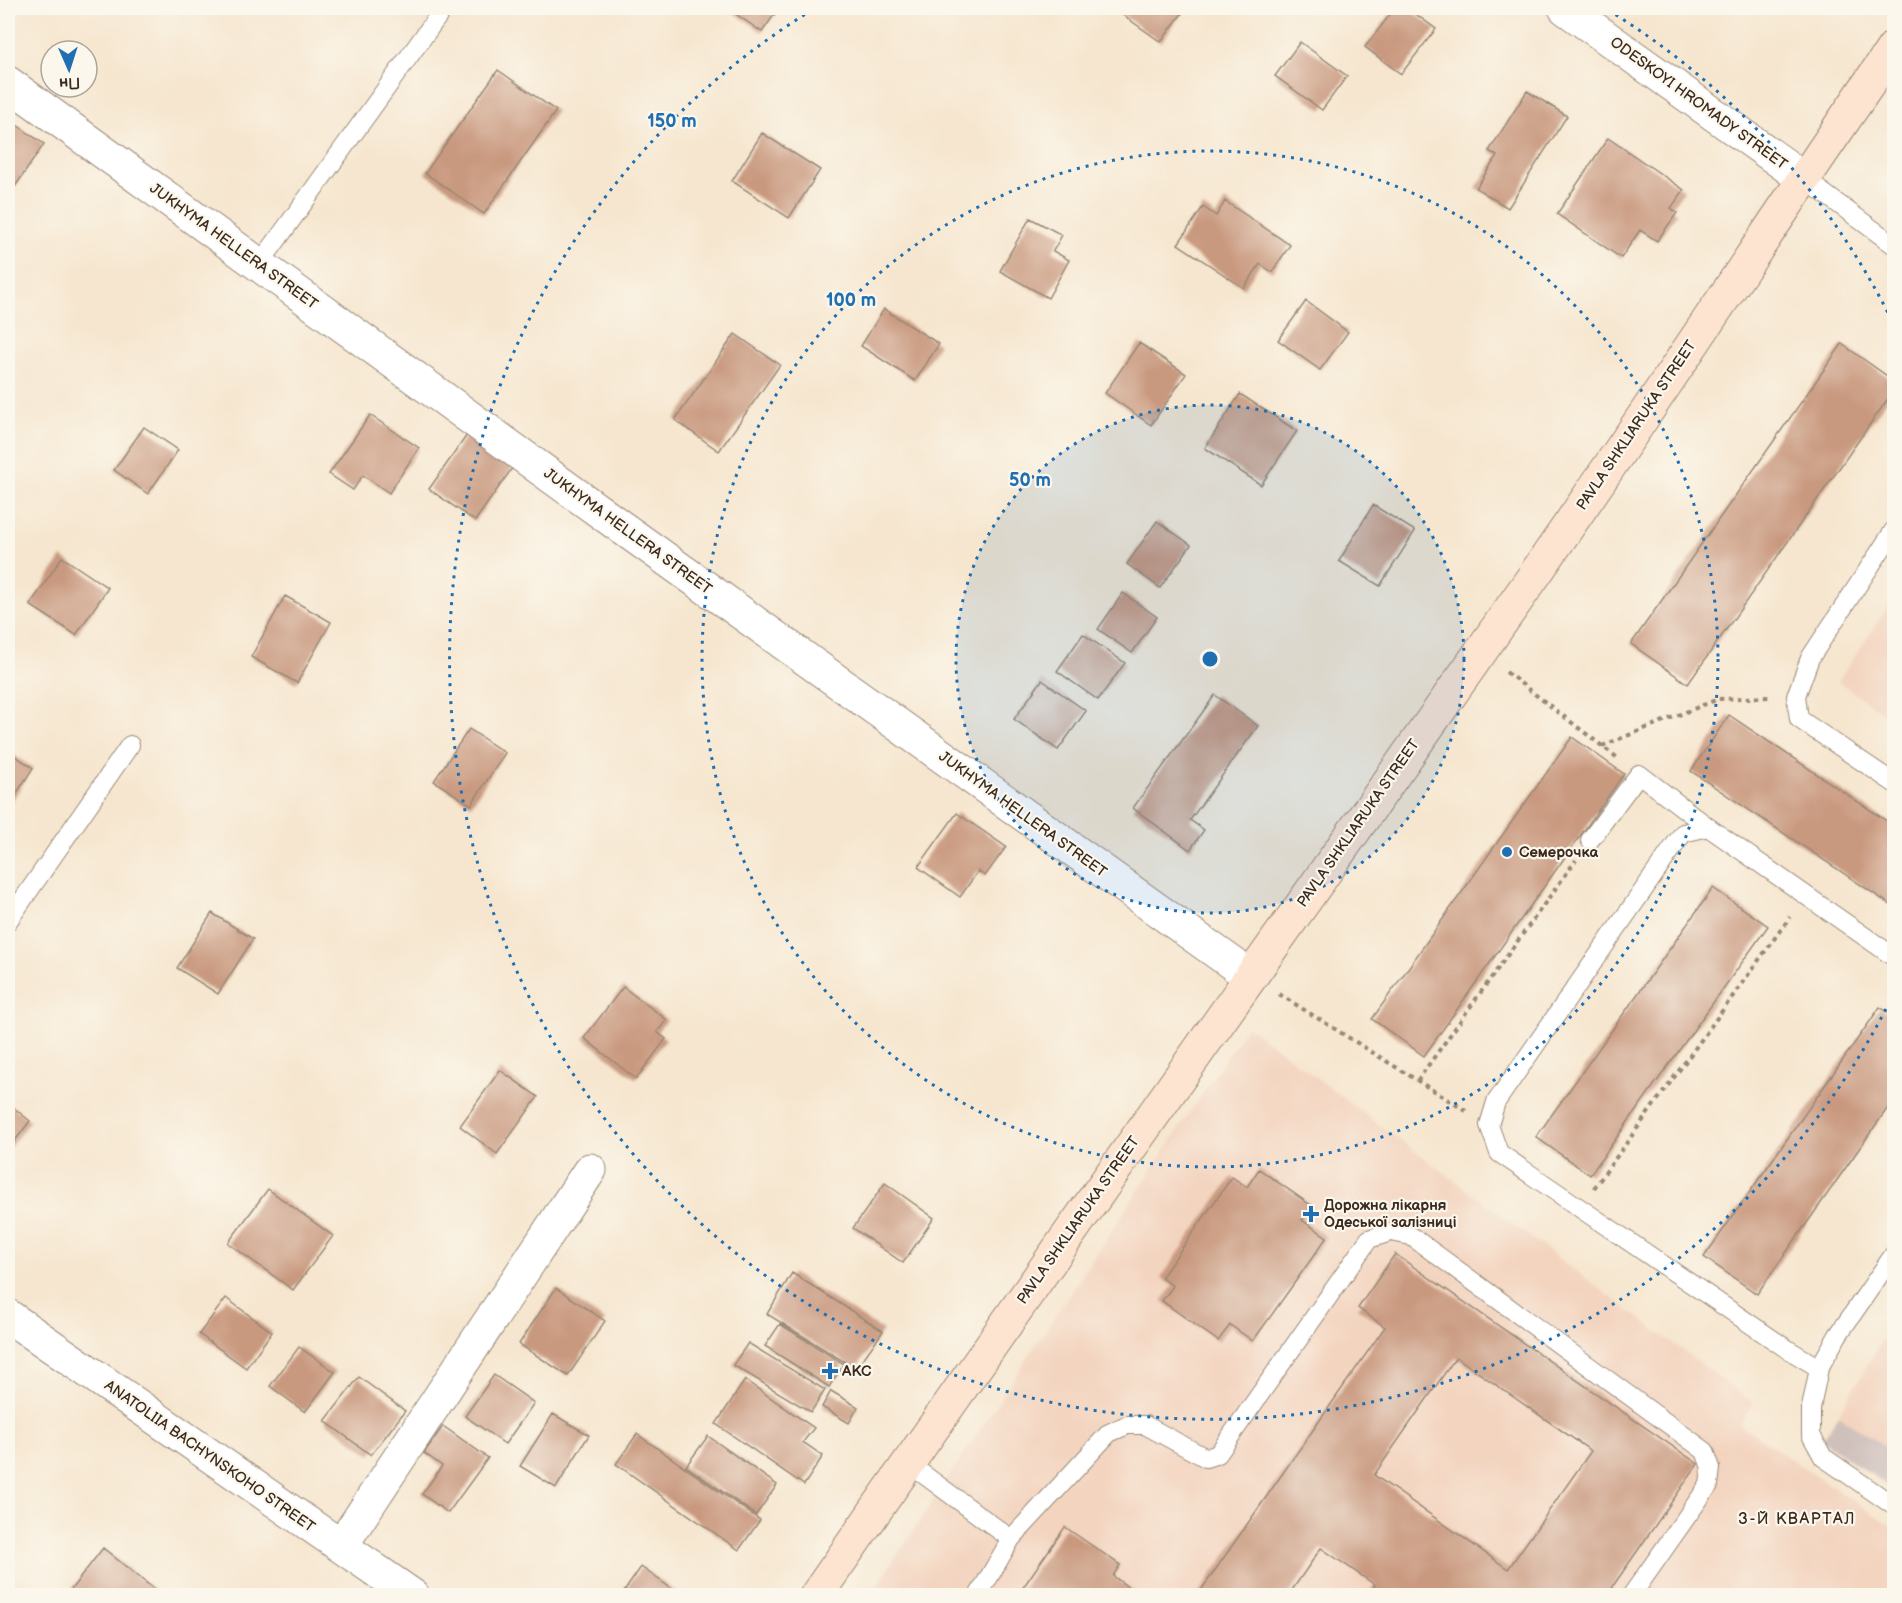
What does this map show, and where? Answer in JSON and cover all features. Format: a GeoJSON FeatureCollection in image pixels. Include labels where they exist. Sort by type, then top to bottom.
{"type":"FeatureCollection","features":[{"type":"Feature","properties":{"kind":"street","name":"ODESKOYI HROMADY STREET"},"geometry":{"type":"LineString","coordinates":[[1565,8],[1803,178]]}},
{"type":"Feature","properties":{"kind":"street","name":"PAVLA SHKLIARUKA STREET"},"geometry":{"type":"LineString","coordinates":[[816,1596],[1250,976],[1545,560],[1894,47]]}},
{"type":"Feature","properties":{"kind":"street","name":"JUKHYMA HELLERA STREET"},"geometry":{"type":"LineString","coordinates":[[8,83],[621,527],[1250,976]]}},
{"type":"Feature","properties":{"kind":"street"},"geometry":{"type":"LineString","coordinates":[[341,1546],[590,1170]]}},
{"type":"Feature","properties":{"kind":"street","name":"ANATOLIIA BACHYNSKOHO STREET"},"geometry":{"type":"LineString","coordinates":[[8,1316],[412,1596]]}},
{"type":"Feature","properties":{"kind":"lane"},"geometry":{"type":"LineString","coordinates":[[259,265],[444,8]]}},
{"type":"Feature","properties":{"kind":"lane"},"geometry":{"type":"LineString","coordinates":[[1803,178],[1894,245]]}},
{"type":"Feature","properties":{"kind":"lane"},"geometry":{"type":"LineString","coordinates":[[1894,530],[1810,658],[1796,696],[1799,719],[1894,783]]}},
{"type":"Feature","properties":{"kind":"lane"},"geometry":{"type":"LineString","coordinates":[[8,921],[130,745]]}},
{"type":"Feature","properties":{"kind":"lane"},"geometry":{"type":"LineString","coordinates":[[1590,840],[1639,774],[1708,827],[1894,957]]}},
{"type":"Feature","properties":{"kind":"lane"},"geometry":{"type":"LineString","coordinates":[[1708,827],[1683,833],[1496,1102],[1489,1125],[1499,1153],[1784,1347],[1819,1368]]}},
{"type":"Feature","properties":{"kind":"lane"},"geometry":{"type":"LineString","coordinates":[[978,1596],[1011,1539],[1109,1433],[1127,1425],[1145,1425],[1206,1458],[1218,1454],[1369,1239],[1391,1232],[1410,1236],[1706,1451],[1711,1468],[1709,1485],[1631,1596]]}},
{"type":"Feature","properties":{"kind":"lane"},"geometry":{"type":"LineString","coordinates":[[1894,1254],[1838,1335],[1819,1368],[1811,1408],[1811,1435],[1823,1457],[1894,1506]]}},
{"type":"Feature","properties":{"kind":"lane"},"geometry":{"type":"LineString","coordinates":[[908,1463],[1011,1539]]}},
{"type":"Feature","properties":{"kind":"path"},"geometry":{"type":"LineString","coordinates":[[1480,652],[1639,774]]}},
{"type":"Feature","properties":{"kind":"path"},"geometry":{"type":"LineString","coordinates":[[1602,746],[1718,699],[1796,696]]}},
{"type":"Feature","properties":{"kind":"path"},"geometry":{"type":"LineString","coordinates":[[1417,1081],[1590,840]]}},
{"type":"Feature","properties":{"kind":"path"},"geometry":{"type":"LineString","coordinates":[[1579,1208],[1806,895]]}},
{"type":"Feature","properties":{"kind":"path"},"geometry":{"type":"LineString","coordinates":[[1250,976],[1489,1125]]}},
{"type":"Feature","properties":{"kind":"shaded area"},"geometry":{"type":"Polygon","coordinates":[[[1894,598],[1894,721],[1838,681],[1894,598]]]}},
{"type":"Feature","properties":{"kind":"shaded area","name":"Дорожна лікарня Одеської залізниці"},"geometry":{"type":"Polygon","coordinates":[[[1247,1026],[1753,1403],[1740,1425],[1894,1528],[1894,1595],[870,1596],[1247,1026]]]}},
{"type":"Feature","properties":{"kind":"shaded area"},"geometry":{"type":"Polygon","coordinates":[[[1894,1320],[1894,1452],[1838,1415],[1894,1320]]]}},
{"type":"Feature","properties":{"kind":"shaded area"},"geometry":{"type":"Polygon","coordinates":[[[1838,1415],[1894,1452],[1894,1490],[1822,1441],[1838,1415]]]}},
{"type":"Feature","properties":{"kind":"building"},"geometry":{"type":"Polygon","coordinates":[[[727,8],[779,8],[762,32],[727,8]]]}},
{"type":"Feature","properties":{"kind":"building"},"geometry":{"type":"Polygon","coordinates":[[[1113,8],[1186,8],[1161,42],[1113,8]]]}},
{"type":"Feature","properties":{"kind":"building"},"geometry":{"type":"Polygon","coordinates":[[[1395,8],[1407,8],[1436,29],[1401,74],[1365,47],[1395,8]]]}},
{"type":"Feature","properties":{"kind":"building"},"geometry":{"type":"Polygon","coordinates":[[[1300,42],[1347,76],[1322,110],[1275,76],[1300,42]]]}},
{"type":"Feature","properties":{"kind":"building"},"geometry":{"type":"Polygon","coordinates":[[[498,70],[556,111],[484,214],[425,173],[498,70]]]}},
{"type":"Feature","properties":{"kind":"building"},"geometry":{"type":"Polygon","coordinates":[[[1527,91],[1567,116],[1508,208],[1476,188],[1497,156],[1489,151],[1527,91]]]}},
{"type":"Feature","properties":{"kind":"building"},"geometry":{"type":"Polygon","coordinates":[[[8,119],[44,144],[8,197],[8,119]]]}},
{"type":"Feature","properties":{"kind":"building"},"geometry":{"type":"Polygon","coordinates":[[[762,133],[820,170],[789,218],[732,181],[762,133]]]}},
{"type":"Feature","properties":{"kind":"building"},"geometry":{"type":"Polygon","coordinates":[[[1608,138],[1684,190],[1671,208],[1677,213],[1657,241],[1640,230],[1621,258],[1557,214],[1608,138]]]}},
{"type":"Feature","properties":{"kind":"building"},"geometry":{"type":"Polygon","coordinates":[[[1225,201],[1290,245],[1272,272],[1260,264],[1244,288],[1178,244],[1203,207],[1216,216],[1225,201]]]}},
{"type":"Feature","properties":{"kind":"building"},"geometry":{"type":"Polygon","coordinates":[[[1030,218],[1062,235],[1053,251],[1069,260],[1048,298],[1000,271],[1030,218]]]}},
{"type":"Feature","properties":{"kind":"building"},"geometry":{"type":"Polygon","coordinates":[[[1306,301],[1348,332],[1320,370],[1278,340],[1306,301]]]}},
{"type":"Feature","properties":{"kind":"building"},"geometry":{"type":"Polygon","coordinates":[[[884,309],[939,344],[915,381],[861,346],[884,309]]]}},
{"type":"Feature","properties":{"kind":"building"},"geometry":{"type":"Polygon","coordinates":[[[735,334],[780,365],[719,451],[675,420],[735,334]]]}},
{"type":"Feature","properties":{"kind":"building"},"geometry":{"type":"Polygon","coordinates":[[[1139,343],[1186,374],[1151,425],[1105,393],[1139,343]]]}},
{"type":"Feature","properties":{"kind":"building"},"geometry":{"type":"Polygon","coordinates":[[[1842,344],[1894,381],[1894,390],[1688,684],[1631,644],[1842,344]]]}},
{"type":"Feature","properties":{"kind":"building"},"geometry":{"type":"Polygon","coordinates":[[[1240,394],[1297,431],[1261,485],[1205,448],[1240,394]]]}},
{"type":"Feature","properties":{"kind":"building"},"geometry":{"type":"Polygon","coordinates":[[[370,415],[419,448],[389,493],[363,475],[353,490],[329,474],[370,415]]]}},
{"type":"Feature","properties":{"kind":"building"},"geometry":{"type":"Polygon","coordinates":[[[144,427],[178,450],[148,494],[114,470],[144,427]]]}},
{"type":"Feature","properties":{"kind":"building"},"geometry":{"type":"Polygon","coordinates":[[[467,435],[513,467],[475,521],[429,489],[467,435]]]}},
{"type":"Feature","properties":{"kind":"building"},"geometry":{"type":"Polygon","coordinates":[[[1373,505],[1415,531],[1380,586],[1339,561],[1373,505]]]}},
{"type":"Feature","properties":{"kind":"building"},"geometry":{"type":"Polygon","coordinates":[[[1157,521],[1191,545],[1160,588],[1127,564],[1157,521]]]}},
{"type":"Feature","properties":{"kind":"building"},"geometry":{"type":"Polygon","coordinates":[[[62,557],[108,588],[76,635],[30,605],[62,557]]]}},
{"type":"Feature","properties":{"kind":"building"},"geometry":{"type":"Polygon","coordinates":[[[1123,593],[1157,617],[1132,653],[1098,629],[1123,593]]]}},
{"type":"Feature","properties":{"kind":"building"},"geometry":{"type":"Polygon","coordinates":[[[285,596],[331,622],[297,683],[251,657],[285,596]]]}},
{"type":"Feature","properties":{"kind":"building"},"geometry":{"type":"Polygon","coordinates":[[[1083,634],[1125,663],[1098,700],[1057,671],[1083,634]]]}},
{"type":"Feature","properties":{"kind":"building"},"geometry":{"type":"Polygon","coordinates":[[[1042,680],[1086,711],[1058,750],[1014,719],[1042,680]]]}},
{"type":"Feature","properties":{"kind":"building"},"geometry":{"type":"Polygon","coordinates":[[[1215,695],[1258,726],[1190,820],[1204,830],[1190,850],[1133,808],[1215,695]]]}},
{"type":"Feature","properties":{"kind":"building"},"geometry":{"type":"Polygon","coordinates":[[[1729,715],[1894,826],[1894,907],[1691,771],[1729,715]]]}},
{"type":"Feature","properties":{"kind":"building"},"geometry":{"type":"Polygon","coordinates":[[[469,729],[505,753],[471,805],[434,781],[469,729]]]}},
{"type":"Feature","properties":{"kind":"building"},"geometry":{"type":"Polygon","coordinates":[[[1572,737],[1624,774],[1424,1056],[1372,1019],[1572,737]]]}},
{"type":"Feature","properties":{"kind":"building"},"geometry":{"type":"Polygon","coordinates":[[[8,751],[33,768],[8,807],[8,751]]]}},
{"type":"Feature","properties":{"kind":"building"},"geometry":{"type":"Polygon","coordinates":[[[957,813],[1006,847],[985,876],[978,871],[960,897],[918,867],[957,813]]]}},
{"type":"Feature","properties":{"kind":"building"},"geometry":{"type":"Polygon","coordinates":[[[1713,888],[1768,926],[1590,1175],[1536,1137],[1713,888]]]}},
{"type":"Feature","properties":{"kind":"building"},"geometry":{"type":"Polygon","coordinates":[[[212,913],[253,939],[218,994],[177,968],[212,913]]]}},
{"type":"Feature","properties":{"kind":"building"},"geometry":{"type":"Polygon","coordinates":[[[623,987],[667,1020],[657,1032],[666,1039],[636,1079],[584,1038],[623,987]]]}},
{"type":"Feature","properties":{"kind":"building"},"geometry":{"type":"Polygon","coordinates":[[[1880,1007],[1894,1017],[1894,1099],[1757,1294],[1704,1257],[1880,1007]]]}},
{"type":"Feature","properties":{"kind":"building"},"geometry":{"type":"Polygon","coordinates":[[[500,1070],[538,1097],[497,1154],[460,1126],[500,1070]]]}},
{"type":"Feature","properties":{"kind":"building"},"geometry":{"type":"Polygon","coordinates":[[[8,1103],[30,1121],[8,1150],[8,1103]]]}},
{"type":"Feature","properties":{"kind":"building"},"geometry":{"type":"Polygon","coordinates":[[[1259,1169],[1312,1206],[1302,1220],[1327,1237],[1253,1341],[1230,1325],[1218,1341],[1162,1301],[1173,1286],[1161,1278],[1232,1177],[1247,1187],[1259,1169]]]}},
{"type":"Feature","properties":{"kind":"building"},"geometry":{"type":"Polygon","coordinates":[[[885,1183],[934,1218],[903,1263],[853,1228],[885,1183]]]}},
{"type":"Feature","properties":{"kind":"building"},"geometry":{"type":"Polygon","coordinates":[[[268,1189],[333,1236],[293,1290],[228,1243],[268,1189]]]}},
{"type":"Feature","properties":{"kind":"building"},"geometry":{"type":"Polygon","coordinates":[[[1395,1254],[1698,1464],[1606,1596],[1368,1596],[1375,1585],[1321,1548],[1288,1596],[1197,1596],[1385,1327],[1358,1308],[1395,1254]],[[1456,1357],[1374,1475],[1508,1569],[1591,1451],[1456,1357]]]}},
{"type":"Feature","properties":{"kind":"building"},"geometry":{"type":"Polygon","coordinates":[[[792,1273],[883,1331],[856,1369],[767,1314],[792,1273]]]}},
{"type":"Feature","properties":{"kind":"building"},"geometry":{"type":"Polygon","coordinates":[[[556,1288],[605,1321],[568,1376],[519,1344],[556,1288]]]}},
{"type":"Feature","properties":{"kind":"building"},"geometry":{"type":"Polygon","coordinates":[[[226,1298],[272,1332],[246,1368],[199,1334],[226,1298]]]}},
{"type":"Feature","properties":{"kind":"building"},"geometry":{"type":"Polygon","coordinates":[[[780,1324],[844,1364],[829,1387],[765,1346],[780,1324]]]}},
{"type":"Feature","properties":{"kind":"building"},"geometry":{"type":"Polygon","coordinates":[[[748,1343],[825,1390],[811,1412],[733,1365],[748,1343]]]}},
{"type":"Feature","properties":{"kind":"building"},"geometry":{"type":"Polygon","coordinates":[[[299,1347],[335,1372],[305,1412],[270,1386],[299,1347]]]}},
{"type":"Feature","properties":{"kind":"building"},"geometry":{"type":"Polygon","coordinates":[[[494,1375],[534,1403],[505,1444],[465,1416],[494,1375]]]}},
{"type":"Feature","properties":{"kind":"building"},"geometry":{"type":"Polygon","coordinates":[[[359,1377],[405,1411],[371,1455],[325,1421],[359,1377]]]}},
{"type":"Feature","properties":{"kind":"building"},"geometry":{"type":"Polygon","coordinates":[[[745,1380],[814,1428],[803,1442],[823,1456],[804,1485],[716,1424],[745,1380]]]}},
{"type":"Feature","properties":{"kind":"building"},"geometry":{"type":"Polygon","coordinates":[[[831,1391],[858,1407],[849,1423],[822,1407],[831,1391]]]}},
{"type":"Feature","properties":{"kind":"building"},"geometry":{"type":"Polygon","coordinates":[[[553,1414],[589,1435],[556,1488],[520,1466],[553,1414]]]}},
{"type":"Feature","properties":{"kind":"building"},"geometry":{"type":"Polygon","coordinates":[[[443,1426],[488,1458],[448,1513],[422,1494],[442,1466],[424,1453],[443,1426]]]}},
{"type":"Feature","properties":{"kind":"building"},"geometry":{"type":"Polygon","coordinates":[[[637,1434],[760,1520],[739,1550],[616,1464],[637,1434]]]}},
{"type":"Feature","properties":{"kind":"building"},"geometry":{"type":"Polygon","coordinates":[[[708,1436],[777,1485],[756,1515],[686,1466],[708,1436]]]}},
{"type":"Feature","properties":{"kind":"building"},"geometry":{"type":"Polygon","coordinates":[[[1065,1527],[1120,1565],[1113,1576],[1140,1596],[1017,1596],[1065,1527]]]}},
{"type":"Feature","properties":{"kind":"building"},"geometry":{"type":"Polygon","coordinates":[[[103,1548],[155,1590],[151,1596],[66,1596],[103,1548]]]}},
{"type":"Feature","properties":{"kind":"building"},"geometry":{"type":"Polygon","coordinates":[[[641,1567],[682,1596],[621,1596],[641,1567]]]}},
{"type":"Feature","properties":{"kind":"place","name":"Семерочка"},"geometry":{"type":"Point","coordinates":[1507,852]}},
{"type":"Feature","properties":{"kind":"place","name":"Дорожна лікарня Одеської залізниці"},"geometry":{"type":"Point","coordinates":[1311,1214]}},
{"type":"Feature","properties":{"kind":"place","name":"АКС"},"geometry":{"type":"Point","coordinates":[830,1371]}},
{"type":"Feature","properties":{"kind":"district","name":"3-Й КВАРТАЛ"},"geometry":{"type":"Point","coordinates":[1797,1518]}}]}
